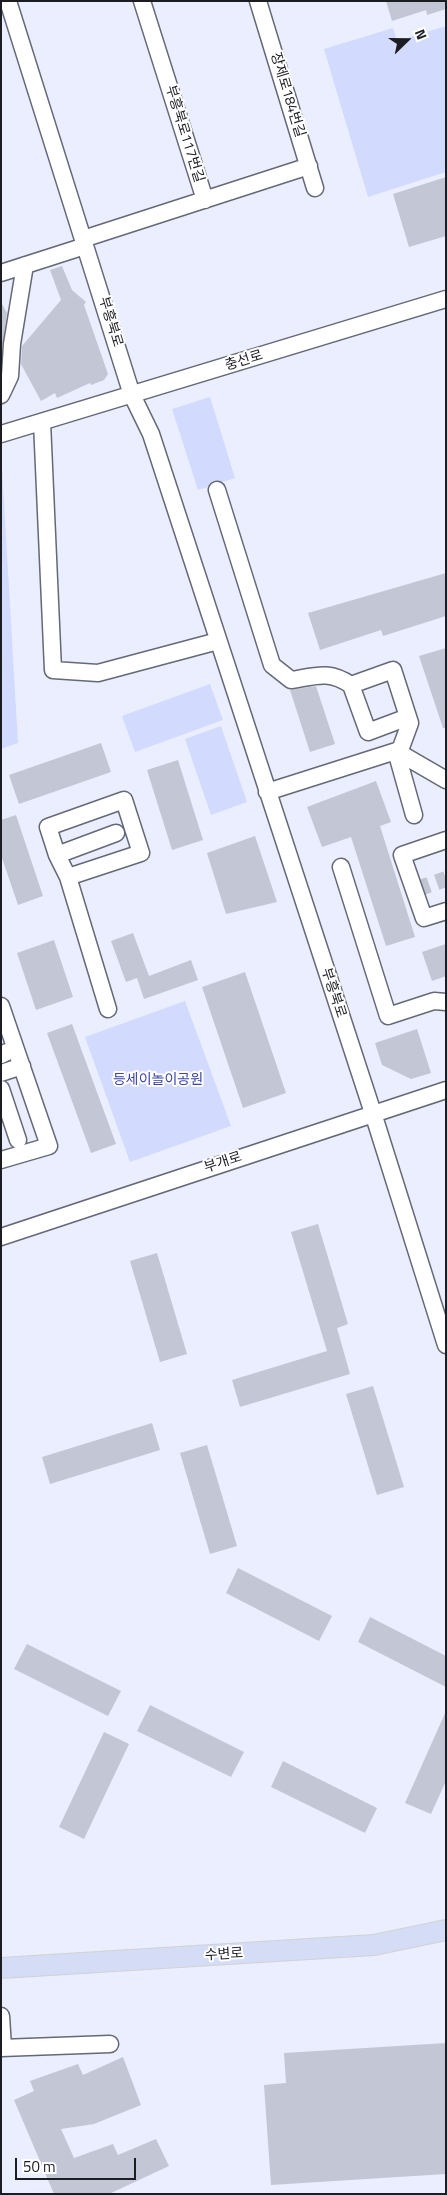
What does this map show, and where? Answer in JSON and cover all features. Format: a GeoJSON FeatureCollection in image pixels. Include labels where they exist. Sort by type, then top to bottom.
{"type":"FeatureCollection","features":[{"type":"Feature","properties":{"kind":"main road","name":"수변로"},"geometry":{"type":"LineString","coordinates":[[1,1968],[374,1945],[446,1930]]}},
{"type":"Feature","properties":{"kind":"street","name":"부흥북로"},"geometry":{"type":"LineString","coordinates":[[8,1],[132,394],[151,434],[373,1113],[446,1345]]}},
{"type":"Feature","properties":{"kind":"street","name":"부흥북로117번길"},"geometry":{"type":"LineString","coordinates":[[142,1],[205,200]]}},
{"type":"Feature","properties":{"kind":"street","name":"장제로184번길"},"geometry":{"type":"LineString","coordinates":[[258,1],[316,188]]}},
{"type":"Feature","properties":{"kind":"street","name":"부흥북로117번길"},"geometry":{"type":"LineString","coordinates":[[1,272],[205,200],[309,166]]}},
{"type":"Feature","properties":{"kind":"street"},"geometry":{"type":"LineString","coordinates":[[1,395],[10,376],[7,345],[25,265]]}},
{"type":"Feature","properties":{"kind":"street","name":"충선로"},"geometry":{"type":"LineString","coordinates":[[1,434],[446,299]]}},
{"type":"Feature","properties":{"kind":"street"},"geometry":{"type":"LineString","coordinates":[[42,422],[52,670],[98,673],[218,641]]}},
{"type":"Feature","properties":{"kind":"street"},"geometry":{"type":"LineString","coordinates":[[217,490],[272,665],[291,680],[324,675],[338,676],[351,685],[368,732],[408,718]]}},
{"type":"Feature","properties":{"kind":"street"},"geometry":{"type":"LineString","coordinates":[[351,685],[392,670],[410,723],[398,752],[414,815]]}},
{"type":"Feature","properties":{"kind":"street"},"geometry":{"type":"LineString","coordinates":[[267,792],[398,752],[446,780]]}},
{"type":"Feature","properties":{"kind":"street"},"geometry":{"type":"LineString","coordinates":[[68,877],[141,853],[124,800],[48,827],[57,856],[68,877],[108,1009]]}},
{"type":"Feature","properties":{"kind":"street"},"geometry":{"type":"LineString","coordinates":[[57,856],[116,833]]}},
{"type":"Feature","properties":{"kind":"street"},"geometry":{"type":"LineString","coordinates":[[446,840],[402,856],[424,918],[446,911]]}},
{"type":"Feature","properties":{"kind":"street"},"geometry":{"type":"LineString","coordinates":[[341,867],[388,1016],[434,1001],[446,1002]]}},
{"type":"Feature","properties":{"kind":"street"},"geometry":{"type":"LineString","coordinates":[[1,1006],[50,1146],[1,1160]]}},
{"type":"Feature","properties":{"kind":"street"},"geometry":{"type":"LineString","coordinates":[[1,1073],[22,1066]]}},
{"type":"Feature","properties":{"kind":"street"},"geometry":{"type":"LineString","coordinates":[[1,1089],[18,1140]]}},
{"type":"Feature","properties":{"kind":"street","name":"부개로"},"geometry":{"type":"LineString","coordinates":[[1,1237],[446,1090]]}},
{"type":"Feature","properties":{"kind":"street"},"geometry":{"type":"LineString","coordinates":[[1,2016],[2,2048],[110,2044]]}},
{"type":"Feature","properties":{"kind":"green space"},"geometry":{"type":"Polygon","coordinates":[[[446,26],[446,172],[368,197],[324,49],[393,28],[397,41],[446,26]]]}},
{"type":"Feature","properties":{"kind":"green space"},"geometry":{"type":"Polygon","coordinates":[[[210,397],[235,478],[198,490],[172,409],[210,397]]]}},
{"type":"Feature","properties":{"kind":"green space"},"geometry":{"type":"Polygon","coordinates":[[[1,451],[18,743],[1,749],[1,451]]]}},
{"type":"Feature","properties":{"kind":"green space"},"geometry":{"type":"Polygon","coordinates":[[[210,684],[223,720],[135,752],[122,716],[210,684]]]}},
{"type":"Feature","properties":{"kind":"green space"},"geometry":{"type":"Polygon","coordinates":[[[221,726],[247,802],[211,815],[185,739],[221,726]]]}},
{"type":"Feature","properties":{"kind":"green space","name":"등세이놀이공원"},"geometry":{"type":"Polygon","coordinates":[[[185,1001],[231,1126],[130,1162],[85,1037],[185,1001]]]}},
{"type":"Feature","properties":{"kind":"building"},"geometry":{"type":"Polygon","coordinates":[[[386,1],[446,1],[446,9],[427,15],[426,10],[392,21],[386,1]]]}},
{"type":"Feature","properties":{"kind":"building"},"geometry":{"type":"Polygon","coordinates":[[[446,177],[446,236],[409,247],[393,194],[446,177]]]}},
{"type":"Feature","properties":{"kind":"building"},"geometry":{"type":"Polygon","coordinates":[[[62,266],[72,290],[86,302],[84,305],[108,374],[104,380],[91,385],[90,383],[57,398],[55,393],[41,401],[21,364],[22,346],[61,300],[50,270],[62,266]]]}},
{"type":"Feature","properties":{"kind":"building"},"geometry":{"type":"Polygon","coordinates":[[[1,302],[7,313],[1,356],[1,302]]]}},
{"type":"Feature","properties":{"kind":"building"},"geometry":{"type":"Polygon","coordinates":[[[446,573],[446,616],[383,636],[381,630],[320,650],[308,613],[446,573]]]}},
{"type":"Feature","properties":{"kind":"building"},"geometry":{"type":"Polygon","coordinates":[[[446,648],[446,728],[443,728],[419,656],[446,648]]]}},
{"type":"Feature","properties":{"kind":"building"},"geometry":{"type":"Polygon","coordinates":[[[316,686],[335,744],[310,752],[290,690],[316,686]]]}},
{"type":"Feature","properties":{"kind":"building"},"geometry":{"type":"Polygon","coordinates":[[[101,743],[111,772],[19,804],[9,775],[101,743]]]}},
{"type":"Feature","properties":{"kind":"building"},"geometry":{"type":"Polygon","coordinates":[[[178,760],[203,840],[172,850],[147,770],[178,760]]]}},
{"type":"Feature","properties":{"kind":"building"},"geometry":{"type":"Polygon","coordinates":[[[376,781],[391,822],[380,826],[415,937],[386,946],[351,837],[322,847],[307,807],[376,781]]]}},
{"type":"Feature","properties":{"kind":"building"},"geometry":{"type":"Polygon","coordinates":[[[16,815],[43,896],[18,905],[1,855],[1,820],[16,815]]]}},
{"type":"Feature","properties":{"kind":"building"},"geometry":{"type":"Polygon","coordinates":[[[255,836],[277,902],[226,914],[207,853],[255,836]]]}},
{"type":"Feature","properties":{"kind":"building"},"geometry":{"type":"Polygon","coordinates":[[[133,933],[149,976],[191,960],[198,980],[144,999],[137,978],[126,982],[111,941],[133,933]]]}},
{"type":"Feature","properties":{"kind":"building"},"geometry":{"type":"Polygon","coordinates":[[[54,940],[73,997],[36,1010],[17,953],[54,940]]]}},
{"type":"Feature","properties":{"kind":"building"},"geometry":{"type":"Polygon","coordinates":[[[446,944],[446,976],[432,981],[422,952],[446,944]]]}},
{"type":"Feature","properties":{"kind":"building"},"geometry":{"type":"Polygon","coordinates":[[[245,972],[286,1093],[243,1108],[202,987],[245,972]]]}},
{"type":"Feature","properties":{"kind":"building"},"geometry":{"type":"Polygon","coordinates":[[[72,1024],[116,1144],[91,1153],[47,1033],[72,1024]]]}},
{"type":"Feature","properties":{"kind":"building"},"geometry":{"type":"Polygon","coordinates":[[[417,1029],[431,1073],[411,1079],[382,1065],[375,1043],[417,1029]]]}},
{"type":"Feature","properties":{"kind":"building"},"geometry":{"type":"Polygon","coordinates":[[[318,1224],[348,1324],[337,1328],[350,1374],[240,1407],[232,1380],[327,1351],[291,1232],[318,1224]]]}},
{"type":"Feature","properties":{"kind":"building"},"geometry":{"type":"Polygon","coordinates":[[[157,1253],[187,1354],[160,1362],[130,1261],[157,1253]]]}},
{"type":"Feature","properties":{"kind":"building"},"geometry":{"type":"Polygon","coordinates":[[[373,1386],[404,1487],[377,1495],[346,1394],[373,1386]]]}},
{"type":"Feature","properties":{"kind":"building"},"geometry":{"type":"Polygon","coordinates":[[[152,1423],[160,1450],[50,1484],[42,1457],[152,1423]]]}},
{"type":"Feature","properties":{"kind":"building"},"geometry":{"type":"Polygon","coordinates":[[[207,1445],[237,1546],[210,1554],[180,1453],[207,1445]]]}},
{"type":"Feature","properties":{"kind":"building"},"geometry":{"type":"Polygon","coordinates":[[[238,1568],[332,1616],[319,1641],[226,1593],[238,1568]]]}},
{"type":"Feature","properties":{"kind":"building"},"geometry":{"type":"Polygon","coordinates":[[[370,1617],[446,1656],[446,1687],[358,1642],[370,1617]]]}},
{"type":"Feature","properties":{"kind":"building"},"geometry":{"type":"Polygon","coordinates":[[[27,1644],[121,1691],[108,1716],[14,1669],[27,1644]]]}},
{"type":"Feature","properties":{"kind":"building"},"geometry":{"type":"Polygon","coordinates":[[[150,1705],[244,1752],[231,1777],[137,1731],[150,1705]]]}},
{"type":"Feature","properties":{"kind":"building"},"geometry":{"type":"Polygon","coordinates":[[[446,1711],[446,1781],[431,1814],[405,1803],[446,1711]]]}},
{"type":"Feature","properties":{"kind":"building"},"geometry":{"type":"Polygon","coordinates":[[[104,1732],[129,1744],[84,1839],[59,1827],[104,1732]]]}},
{"type":"Feature","properties":{"kind":"building"},"geometry":{"type":"Polygon","coordinates":[[[283,1761],[377,1808],[365,1833],[271,1787],[283,1761]]]}},
{"type":"Feature","properties":{"kind":"building"},"geometry":{"type":"Polygon","coordinates":[[[446,2043],[446,2174],[271,2185],[264,2085],[286,2083],[284,2053],[446,2043]]]}},
{"type":"Feature","properties":{"kind":"building"},"geometry":{"type":"Polygon","coordinates":[[[123,2057],[141,2105],[94,2124],[61,2129],[74,2158],[113,2144],[118,2155],[156,2139],[169,2166],[109,2194],[54,2194],[14,2100],[34,2091],[30,2081],[78,2064],[83,2075],[123,2057]]]}},
{"type":"Feature","properties":{"kind":"tunnel"},"geometry":{"type":"LineString","coordinates":[[414,890],[446,879]]}}]}
